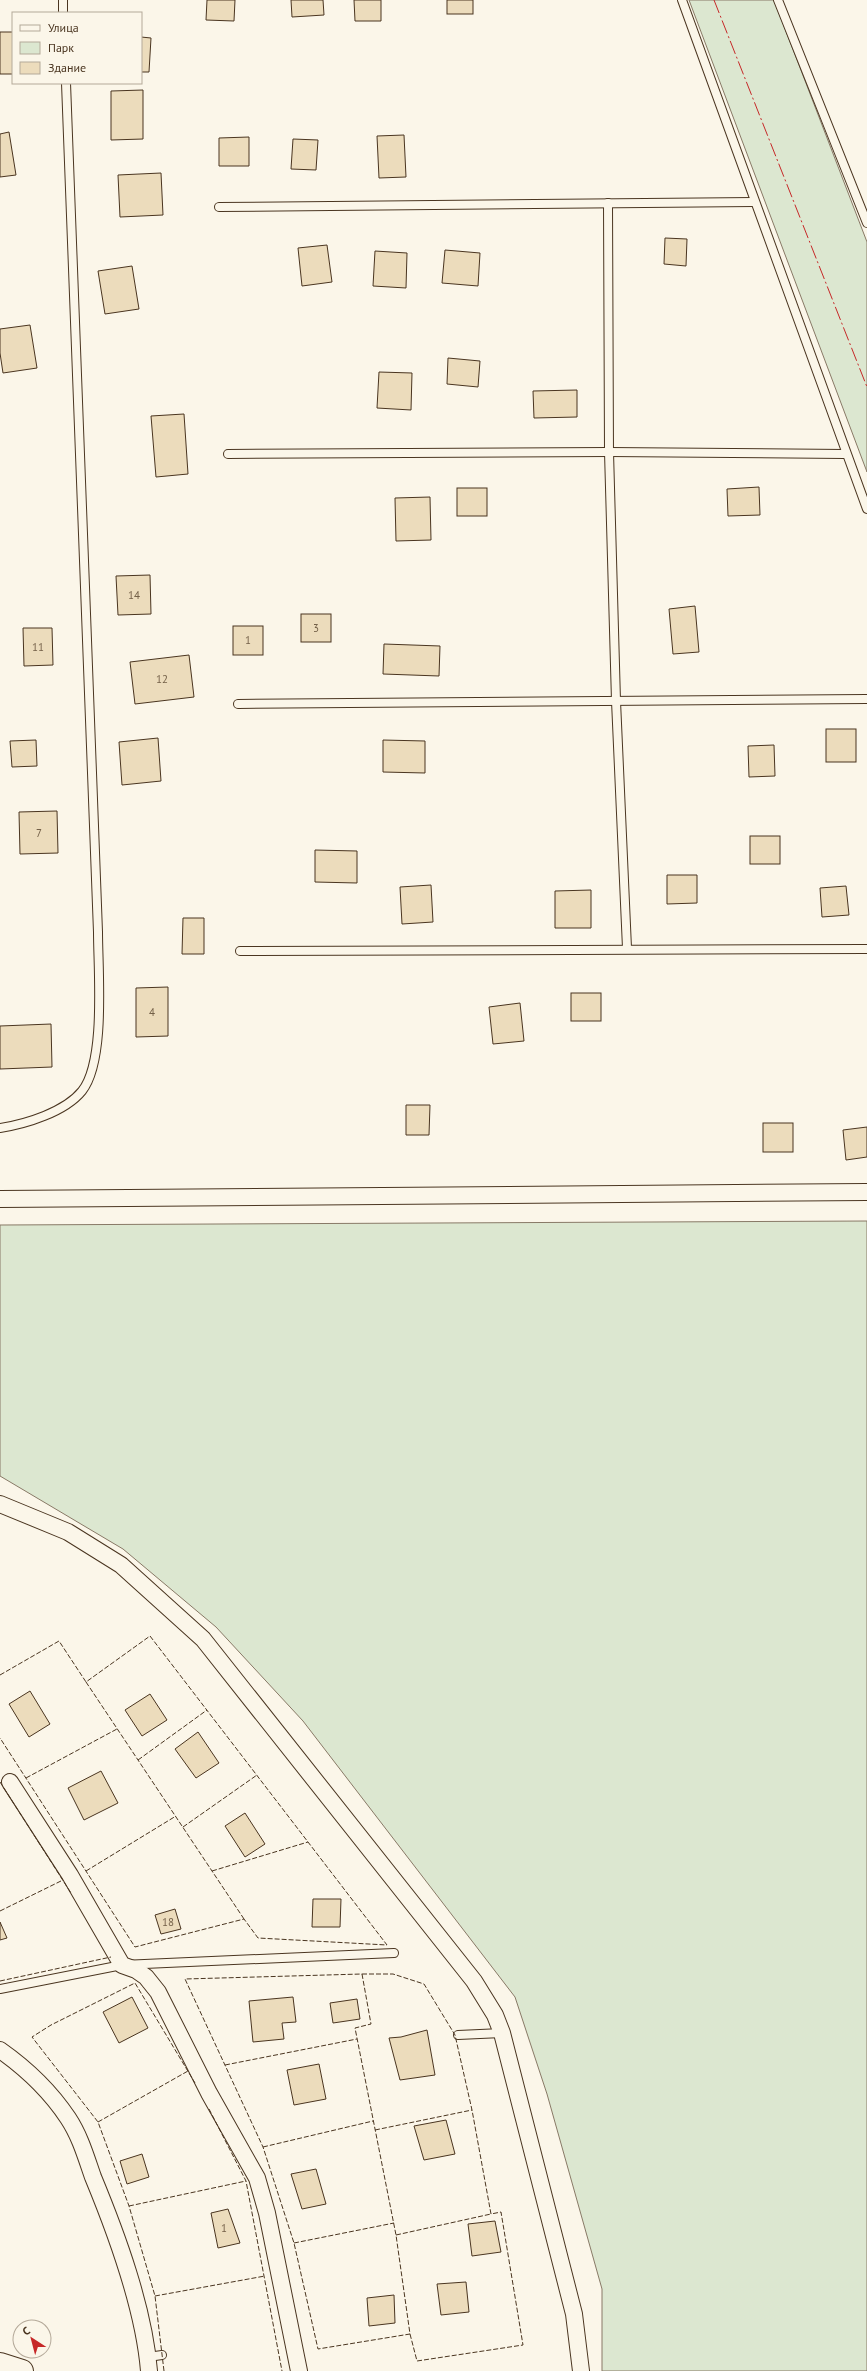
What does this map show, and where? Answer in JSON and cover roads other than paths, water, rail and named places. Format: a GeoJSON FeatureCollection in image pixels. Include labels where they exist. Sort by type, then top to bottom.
{"type":"FeatureCollection","features":[{"type":"Feature","properties":{"kind":"main road"},"geometry":{"type":"LineString","coordinates":[[0,2364],[22,2371]]}},
{"type":"Feature","properties":{"kind":"street"},"geometry":{"type":"LineString","coordinates":[[0,1199],[867,1192]]}},
{"type":"Feature","properties":{"kind":"street"},"geometry":{"type":"LineString","coordinates":[[0,1504],[68,1532],[121,1566],[203,1639],[259,1712],[357,1831],[474,1981],[495,2015],[502,2033],[572,2307],[581,2371]]}},
{"type":"Feature","properties":{"kind":"street"},"geometry":{"type":"LineString","coordinates":[[10,1782],[70,1875],[122,1965],[136,1970],[146,1978],[158,1992],[209,2093],[257,2178],[268,2213],[298,2371]]}},
{"type":"Feature","properties":{"kind":"street"},"geometry":{"type":"LineString","coordinates":[[0,2050],[23,2068],[46,2090],[75,2130],[120,2249],[153,2361]]}},
{"type":"Feature","properties":{"kind":"lane"},"geometry":{"type":"LineString","coordinates":[[63,0],[63,12]]}},
{"type":"Feature","properties":{"kind":"lane"},"geometry":{"type":"LineString","coordinates":[[682,0],[845,454],[867,509]]}},
{"type":"Feature","properties":{"kind":"lane"},"geometry":{"type":"LineString","coordinates":[[778,0],[863,205],[867,223]]}},
{"type":"Feature","properties":{"kind":"lane"},"geometry":{"type":"LineString","coordinates":[[0,1128],[28,1123],[52,1112],[82,1092],[90,1077],[98,1046],[98,932],[66,84]]}},
{"type":"Feature","properties":{"kind":"lane"},"geometry":{"type":"LineString","coordinates":[[219,207],[754,202]]}},
{"type":"Feature","properties":{"kind":"lane"},"geometry":{"type":"LineString","coordinates":[[608,203],[608,452],[616,702],[627,948]]}},
{"type":"Feature","properties":{"kind":"lane"},"geometry":{"type":"LineString","coordinates":[[228,454],[608,452],[845,454]]}},
{"type":"Feature","properties":{"kind":"lane"},"geometry":{"type":"LineString","coordinates":[[238,704],[867,699]]}},
{"type":"Feature","properties":{"kind":"lane"},"geometry":{"type":"LineString","coordinates":[[240,951],[627,948],[867,949]]}},
{"type":"Feature","properties":{"kind":"lane"},"geometry":{"type":"LineString","coordinates":[[0,1989],[122,1965],[394,1953]]}},
{"type":"Feature","properties":{"kind":"lane"},"geometry":{"type":"LineString","coordinates":[[458,2035],[502,2033]]}}]}
